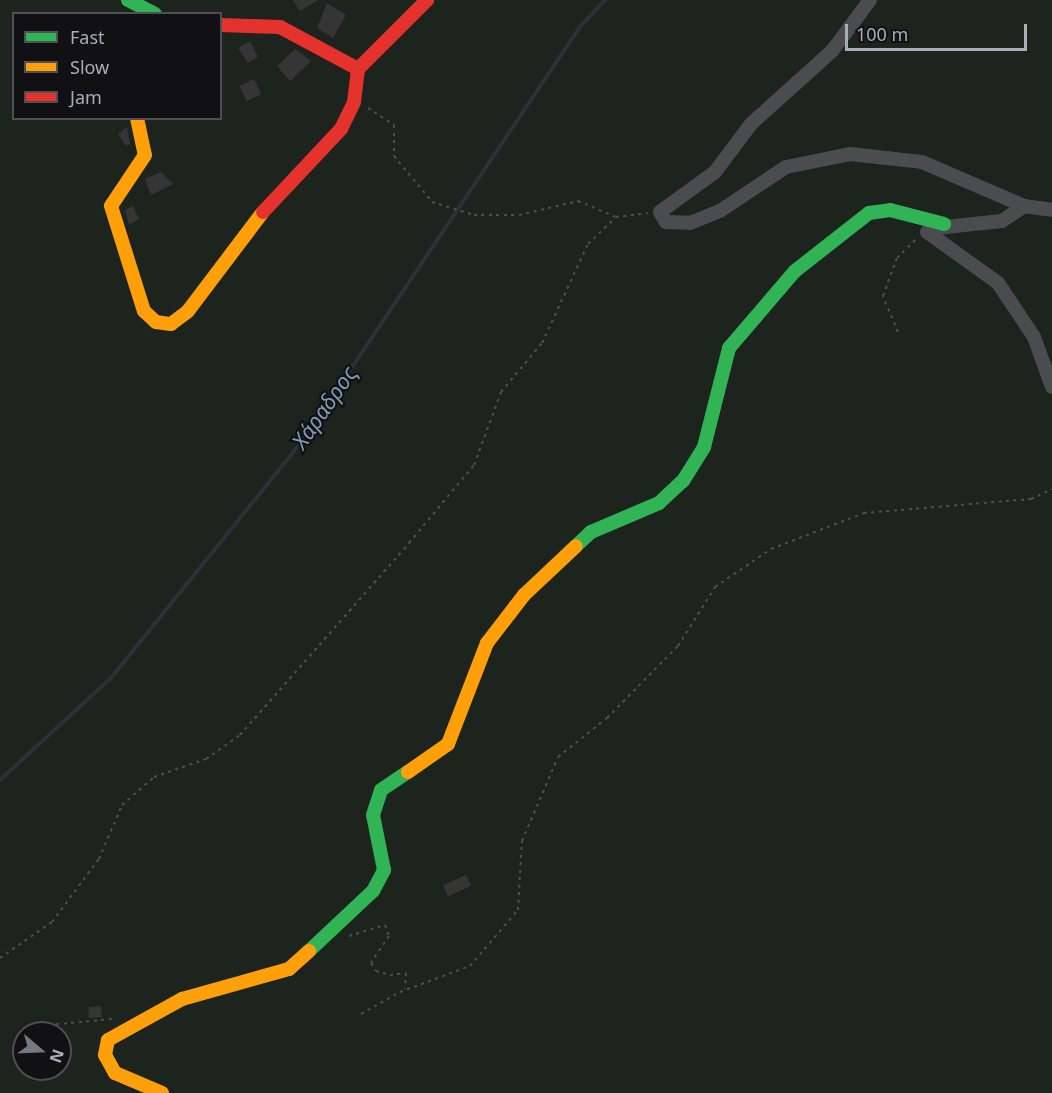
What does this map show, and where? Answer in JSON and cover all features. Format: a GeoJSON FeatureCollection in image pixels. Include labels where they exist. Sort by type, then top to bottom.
{"type":"FeatureCollection","features":[{"type":"Feature","properties":{"kind":"street"},"geometry":{"type":"LineString","coordinates":[[128,0],[151,12]]}},
{"type":"Feature","properties":{"kind":"street"},"geometry":{"type":"LineString","coordinates":[[137,120],[145,155],[111,206],[144,311],[156,322],[171,324],[188,311],[274,197],[342,129],[354,102],[358,69],[427,0]]}},
{"type":"Feature","properties":{"kind":"street"},"geometry":{"type":"LineString","coordinates":[[870,0],[832,51],[751,124],[715,172],[660,212],[672,224],[690,224],[720,211],[786,167],[850,154],[922,162],[1024,206],[1052,210]]}},
{"type":"Feature","properties":{"kind":"street"},"geometry":{"type":"LineString","coordinates":[[222,26],[280,27],[358,69]]}},
{"type":"Feature","properties":{"kind":"street"},"geometry":{"type":"LineString","coordinates":[[162,1093],[115,1073],[105,1055],[113,1034],[182,999],[288,969],[330,931],[382,877],[373,815],[381,790],[448,744],[487,642],[524,595],[591,532],[659,503],[683,481],[704,447],[729,348],[756,313],[795,271],[869,213],[890,210],[944,224],[1002,221],[1024,206]]}},
{"type":"Feature","properties":{"kind":"street"},"geometry":{"type":"LineString","coordinates":[[944,224],[927,232],[998,283],[1034,337],[1052,387]]}},
{"type":"Feature","properties":{"kind":"path"},"geometry":{"type":"LineString","coordinates":[[354,102],[394,125],[394,156],[432,202],[474,215],[519,215],[578,201],[616,217],[660,212]]}},
{"type":"Feature","properties":{"kind":"path"},"geometry":{"type":"LineString","coordinates":[[0,958],[52,922],[99,859],[122,805],[154,777],[206,759],[240,735],[474,465],[501,392],[542,343],[588,244],[616,217]]}},
{"type":"Feature","properties":{"kind":"path"},"geometry":{"type":"LineString","coordinates":[[898,332],[883,296],[902,251],[927,232]]}},
{"type":"Feature","properties":{"kind":"path"},"geometry":{"type":"LineString","coordinates":[[361,1014],[400,992],[470,966],[518,910],[522,841],[558,757],[607,718],[678,646],[715,587],[771,549],[864,513],[1031,499],[1052,489]]}},
{"type":"Feature","properties":{"kind":"path"},"geometry":{"type":"LineString","coordinates":[[330,931],[341,938],[385,925],[389,936],[371,963],[376,971],[390,975],[406,973],[410,978],[400,992]]}},
{"type":"Feature","properties":{"kind":"path"},"geometry":{"type":"LineString","coordinates":[[72,1023],[115,1019]]}},
{"type":"Feature","properties":{"kind":"shaded area"},"geometry":{"type":"Polygon","coordinates":[[[0,0],[1052,0],[1052,1093],[0,1093],[0,0]]]}},
{"type":"Feature","properties":{"kind":"building"},"geometry":{"type":"Polygon","coordinates":[[[293,0],[318,0],[300,11],[293,0]]]}},
{"type":"Feature","properties":{"kind":"building"},"geometry":{"type":"Polygon","coordinates":[[[327,3],[346,15],[333,38],[317,28],[327,3]]]}},
{"type":"Feature","properties":{"kind":"building"},"geometry":{"type":"Polygon","coordinates":[[[250,41],[258,57],[248,63],[238,48],[250,41]]]}},
{"type":"Feature","properties":{"kind":"building"},"geometry":{"type":"Polygon","coordinates":[[[295,49],[311,61],[290,81],[277,66],[295,49]]]}},
{"type":"Feature","properties":{"kind":"building"},"geometry":{"type":"Polygon","coordinates":[[[254,79],[261,94],[247,101],[239,86],[254,79]]]}},
{"type":"Feature","properties":{"kind":"building"},"geometry":{"type":"Polygon","coordinates":[[[127,127],[130,144],[126,146],[118,134],[127,127]]]}},
{"type":"Feature","properties":{"kind":"building"},"geometry":{"type":"Polygon","coordinates":[[[161,172],[173,184],[151,195],[145,179],[161,172]]]}},
{"type":"Feature","properties":{"kind":"building"},"geometry":{"type":"Polygon","coordinates":[[[133,206],[139,219],[129,225],[125,210],[133,206]]]}},
{"type":"Feature","properties":{"kind":"building"},"geometry":{"type":"Polygon","coordinates":[[[466,875],[471,886],[448,896],[443,885],[466,875]]]}},
{"type":"Feature","properties":{"kind":"building"},"geometry":{"type":"Polygon","coordinates":[[[101,1006],[102,1017],[89,1018],[88,1007],[101,1006]]]}},
{"type":"Feature","properties":{"kind":"waterway","name":"Χάραδρος"},"geometry":{"type":"LineString","coordinates":[[0,780],[111,678],[306,436],[578,29],[605,0]]}},
{"type":"Feature","properties":{"kind":"traffic: fast"},"geometry":{"type":"LineString","coordinates":[[128,0],[151,12]]}},
{"type":"Feature","properties":{"kind":"traffic: fast"},"geometry":{"type":"LineString","coordinates":[[576,546],[591,532],[659,503],[683,481],[704,447],[729,348],[795,271],[869,213],[890,210],[944,224]]}},
{"type":"Feature","properties":{"kind":"traffic: fast"},"geometry":{"type":"LineString","coordinates":[[309,951],[373,891],[384,870],[373,815],[381,790],[408,772]]}},
{"type":"Feature","properties":{"kind":"traffic: slow"},"geometry":{"type":"LineString","coordinates":[[137,120],[145,155],[111,206],[144,311],[156,322],[171,324],[188,311],[263,212]]}},
{"type":"Feature","properties":{"kind":"traffic: slow"},"geometry":{"type":"LineString","coordinates":[[408,772],[448,744],[487,643],[524,595],[576,546]]}},
{"type":"Feature","properties":{"kind":"traffic: slow"},"geometry":{"type":"LineString","coordinates":[[162,1093],[115,1073],[105,1055],[108,1040],[182,999],[289,969],[309,951]]}},
{"type":"Feature","properties":{"kind":"traffic: jam"},"geometry":{"type":"LineString","coordinates":[[222,25],[280,27],[358,69],[427,0]]}},
{"type":"Feature","properties":{"kind":"traffic: jam"},"geometry":{"type":"LineString","coordinates":[[263,212],[341,129],[354,102],[358,69]]}}]}
